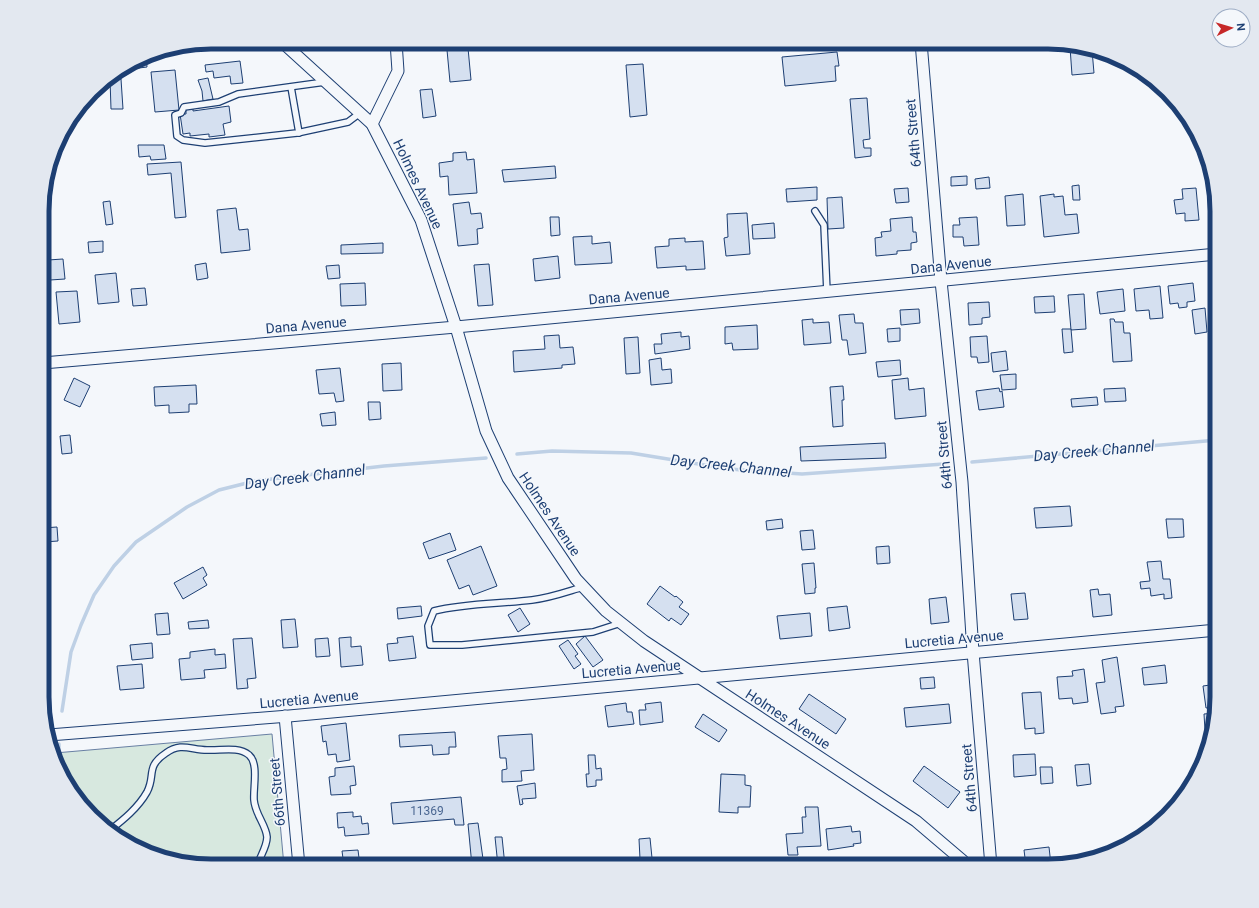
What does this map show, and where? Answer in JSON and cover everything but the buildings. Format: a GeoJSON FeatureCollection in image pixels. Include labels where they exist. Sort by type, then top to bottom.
{"type":"FeatureCollection","features":[{"type":"Feature","properties":{"kind":"street","name":"Holmes Avenue"},"geometry":{"type":"LineString","coordinates":[[290,49],[372,124],[421,220],[456,327],[486,431],[508,478],[576,579],[606,611],[644,641],[916,821],[962,859]]}},
{"type":"Feature","properties":{"kind":"street"},"geometry":{"type":"LineString","coordinates":[[372,124],[398,71],[396,49]]}},
{"type":"Feature","properties":{"kind":"street","name":"64th Street"},"geometry":{"type":"LineString","coordinates":[[922,49],[941,281],[959,446],[973,652],[991,859]]}},
{"type":"Feature","properties":{"kind":"street","name":"Dana Avenue"},"geometry":{"type":"LineString","coordinates":[[49,362],[456,327],[1210,255]]}},
{"type":"Feature","properties":{"kind":"street","name":"Lucretia Avenue"},"geometry":{"type":"LineString","coordinates":[[54,735],[285,716],[1210,631]]}},
{"type":"Feature","properties":{"kind":"street","name":"66th Street"},"geometry":{"type":"LineString","coordinates":[[285,716],[298,859]]}},
{"type":"Feature","properties":{"kind":"lane"},"geometry":{"type":"LineString","coordinates":[[325,82],[238,94],[219,102],[184,107],[181,113],[176,115],[177,136],[182,140],[205,142],[299,133],[348,122],[360,113]]}},
{"type":"Feature","properties":{"kind":"lane"},"geometry":{"type":"LineString","coordinates":[[291,87],[299,133]]}},
{"type":"Feature","properties":{"kind":"lane"},"geometry":{"type":"LineString","coordinates":[[815,211],[824,225],[827,292]]}},
{"type":"Feature","properties":{"kind":"lane"},"geometry":{"type":"LineString","coordinates":[[583,587],[534,600],[451,607],[434,611],[428,626],[430,645],[462,645],[593,632],[621,623]]}},
{"type":"Feature","properties":{"kind":"lane"},"geometry":{"type":"LineString","coordinates":[[114,827],[133,811],[148,791],[152,767],[157,760],[167,752],[177,747],[186,746],[208,751],[229,750],[240,752],[248,754],[253,760],[255,807],[266,831],[266,845],[260,859]]}},
{"type":"Feature","properties":{"kind":"shaded area"},"geometry":{"type":"Polygon","coordinates":[[[272,734],[283,859],[200,859],[179,856],[149,847],[121,832],[96,812],[76,787],[59,753],[272,734]]]}},
{"type":"Feature","properties":{"kind":"waterway","name":"Day Creek Channel"},"geometry":{"type":"LineString","coordinates":[[972,462],[1210,441]]}},
{"type":"Feature","properties":{"kind":"waterway","name":"Day Creek Channel"},"geometry":{"type":"LineString","coordinates":[[517,454],[552,451],[631,453],[729,469],[802,474],[944,464]]}},
{"type":"Feature","properties":{"kind":"waterway","name":"Day Creek Channel"},"geometry":{"type":"LineString","coordinates":[[62,711],[71,652],[94,595],[114,566],[136,542],[187,507],[219,490],[255,481],[384,466],[486,458]]}},
{"type":"Feature","properties":{"kind":"waterway","name":"Day Creek Channel"},"geometry":{"type":"LineString","coordinates":[[59,744],[59,752]]}}]}
